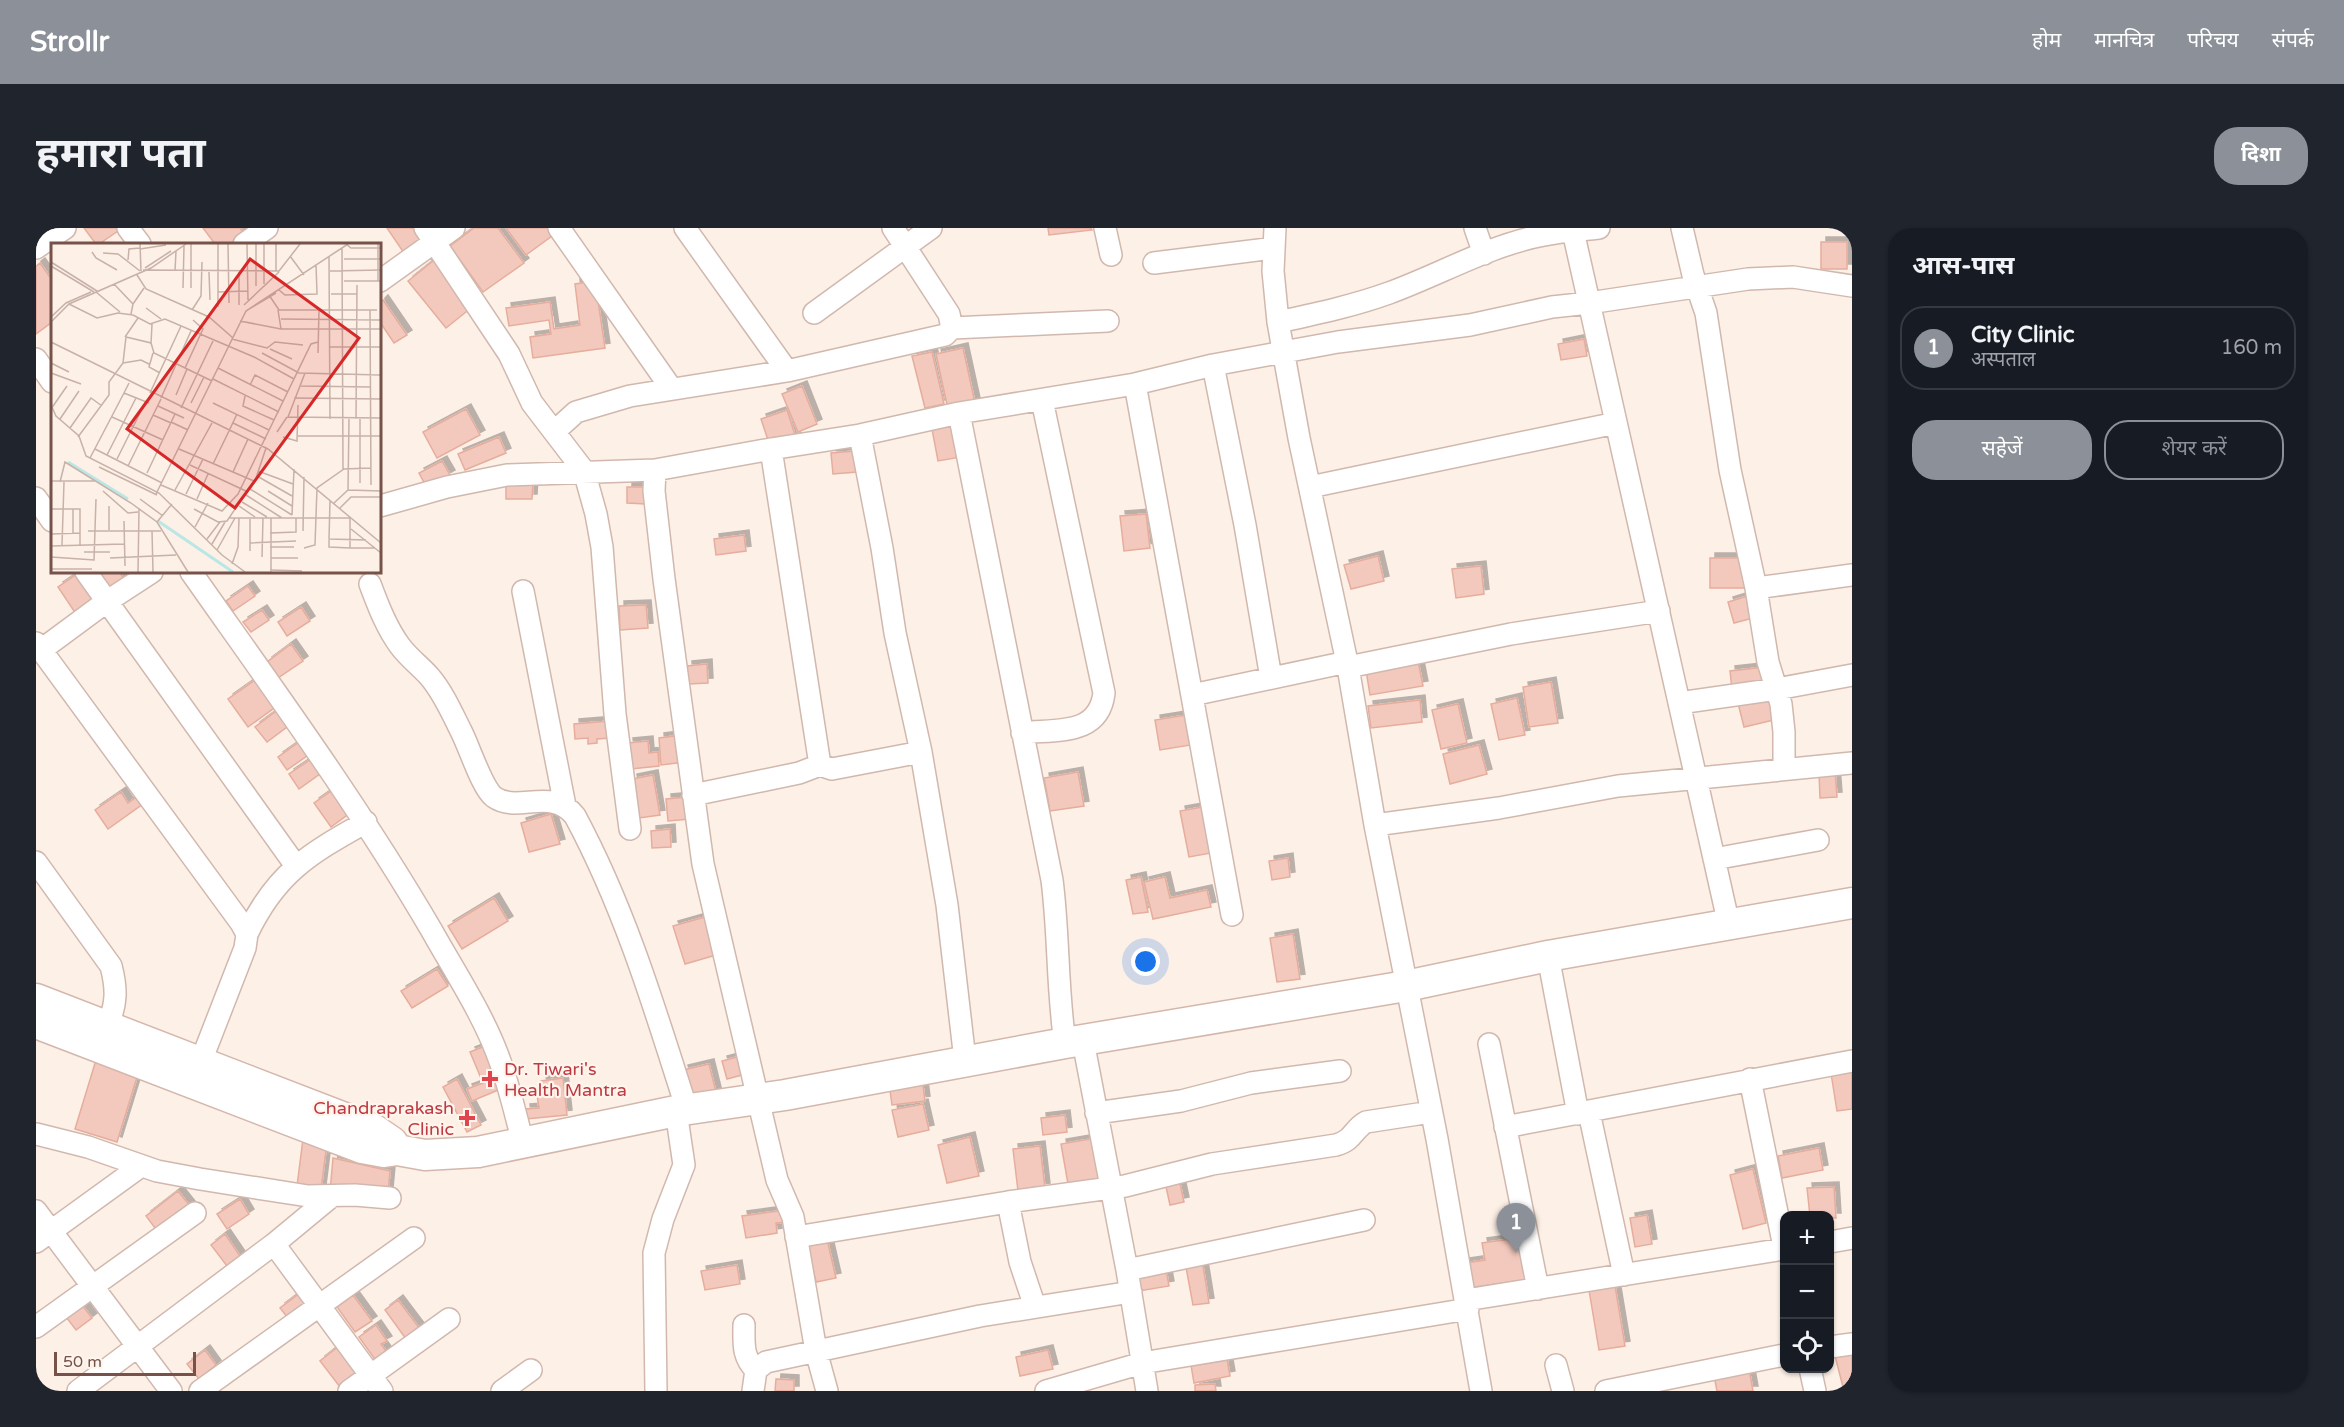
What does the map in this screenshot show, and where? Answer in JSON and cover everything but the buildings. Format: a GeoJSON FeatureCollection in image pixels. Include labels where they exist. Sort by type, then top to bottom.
{"type":"FeatureCollection","features":[{"type":"Feature","properties":{"kind":"street"},"geometry":{"type":"LineString","coordinates":[[36,248],[64,228]]}},
{"type":"Feature","properties":{"kind":"street"},"geometry":{"type":"LineString","coordinates":[[128,228],[139,243]]}},
{"type":"Feature","properties":{"kind":"street"},"geometry":{"type":"LineString","coordinates":[[245,243],[267,228]]}},
{"type":"Feature","properties":{"kind":"street"},"geometry":{"type":"LineString","coordinates":[[381,280],[430,235],[454,228]]}},
{"type":"Feature","properties":{"kind":"street"},"geometry":{"type":"LineString","coordinates":[[559,228],[671,388]]}},
{"type":"Feature","properties":{"kind":"street"},"geometry":{"type":"LineString","coordinates":[[685,228],[787,371]]}},
{"type":"Feature","properties":{"kind":"street"},"geometry":{"type":"LineString","coordinates":[[893,228],[949,314],[952,328]]}},
{"type":"Feature","properties":{"kind":"street"},"geometry":{"type":"LineString","coordinates":[[814,313],[931,228]]}},
{"type":"Feature","properties":{"kind":"street"},"geometry":{"type":"LineString","coordinates":[[1105,228],[1111,255]]}},
{"type":"Feature","properties":{"kind":"street"},"geometry":{"type":"LineString","coordinates":[[1475,228],[1484,254]]}},
{"type":"Feature","properties":{"kind":"street"},"geometry":{"type":"LineString","coordinates":[[1278,322],[1370,300],[1484,254],[1518,235],[1544,235],[1599,228]]}},
{"type":"Feature","properties":{"kind":"street"},"geometry":{"type":"LineString","coordinates":[[1682,228],[1709,330],[1730,470],[1756,588],[1768,662],[1783,716],[1784,768]]}},
{"type":"Feature","properties":{"kind":"street"},"geometry":{"type":"LineString","coordinates":[[1573,231],[1729,925]]}},
{"type":"Feature","properties":{"kind":"street"},"geometry":{"type":"LineString","coordinates":[[430,235],[509,354],[532,403],[555,430],[584,471],[602,547],[615,714],[630,829]]}},
{"type":"Feature","properties":{"kind":"street"},"geometry":{"type":"LineString","coordinates":[[1154,263],[1274,238],[1273,271],[1278,322],[1348,664],[1375,825],[1467,1304],[1481,1391]]}},
{"type":"Feature","properties":{"kind":"street"},"geometry":{"type":"LineString","coordinates":[[381,506],[447,487],[507,475],[655,470],[860,435],[959,413],[1135,384],[1213,365],[1338,342],[1479,324],[1552,307],[1748,279],[1793,277],[1852,286]]}},
{"type":"Feature","properties":{"kind":"street"},"geometry":{"type":"LineString","coordinates":[[555,430],[570,416],[586,408],[630,396],[787,371],[945,335],[952,328],[1108,321]]}},
{"type":"Feature","properties":{"kind":"street"},"geometry":{"type":"LineString","coordinates":[[36,359],[48,383]]}},
{"type":"Feature","properties":{"kind":"street"},"geometry":{"type":"LineString","coordinates":[[1213,365],[1245,525],[1271,678]]}},
{"type":"Feature","properties":{"kind":"street"},"geometry":{"type":"LineString","coordinates":[[1135,384],[1232,915]]}},
{"type":"Feature","properties":{"kind":"street"},"geometry":{"type":"LineString","coordinates":[[1022,734],[1080,727],[1090,723],[1098,715],[1104,693],[1042,400]]}},
{"type":"Feature","properties":{"kind":"street"},"geometry":{"type":"LineString","coordinates":[[959,413],[1052,880],[1058,928],[1060,1005],[1096,1113],[1127,1270],[1147,1391]]}},
{"type":"Feature","properties":{"kind":"street"},"geometry":{"type":"LineString","coordinates":[[1310,487],[1616,423]]}},
{"type":"Feature","properties":{"kind":"street"},"geometry":{"type":"LineString","coordinates":[[860,435],[882,548],[895,633],[921,752],[947,906],[965,1060]]}},
{"type":"Feature","properties":{"kind":"street"},"geometry":{"type":"LineString","coordinates":[[771,449],[820,765]]}},
{"type":"Feature","properties":{"kind":"street"},"geometry":{"type":"LineString","coordinates":[[655,470],[654,491],[663,568],[703,864],[777,1180],[789,1207],[816,1351],[827,1391]]}},
{"type":"Feature","properties":{"kind":"street"},"geometry":{"type":"LineString","coordinates":[[36,498],[48,521]]}},
{"type":"Feature","properties":{"kind":"street"},"geometry":{"type":"LineString","coordinates":[[87,573],[296,866]]}},
{"type":"Feature","properties":{"kind":"street"},"geometry":{"type":"LineString","coordinates":[[150,573],[38,646],[236,915],[247,934]]}},
{"type":"Feature","properties":{"kind":"street"},"geometry":{"type":"LineString","coordinates":[[192,573],[366,822],[479,1013],[501,1063],[523,1143]]}},
{"type":"Feature","properties":{"kind":"street"},"geometry":{"type":"LineString","coordinates":[[1756,588],[1852,575]]}},
{"type":"Feature","properties":{"kind":"street"},"geometry":{"type":"LineString","coordinates":[[370,584],[381,613],[400,646],[430,678],[445,700],[471,750],[486,788],[493,796],[510,802],[546,800],[565,806]]}},
{"type":"Feature","properties":{"kind":"street"},"geometry":{"type":"LineString","coordinates":[[523,591],[565,806],[578,822],[605,874],[630,935],[681,1111],[684,1165],[663,1219],[654,1253],[656,1391]]}},
{"type":"Feature","properties":{"kind":"street"},"geometry":{"type":"LineString","coordinates":[[1192,695],[1271,678],[1511,634],[1659,611]]}},
{"type":"Feature","properties":{"kind":"street"},"geometry":{"type":"LineString","coordinates":[[1679,703],[1777,689],[1852,675]]}},
{"type":"Feature","properties":{"kind":"street"},"geometry":{"type":"LineString","coordinates":[[693,795],[799,772],[820,765],[832,769],[921,752]]}},
{"type":"Feature","properties":{"kind":"street"},"geometry":{"type":"LineString","coordinates":[[1375,825],[1500,808],[1618,786],[1852,763]]}},
{"type":"Feature","properties":{"kind":"street"},"geometry":{"type":"LineString","coordinates":[[196,1074],[245,948],[247,934],[259,909],[296,866],[327,844],[366,822]]}},
{"type":"Feature","properties":{"kind":"street"},"geometry":{"type":"LineString","coordinates":[[1714,859],[1818,840]]}},
{"type":"Feature","properties":{"kind":"street"},"geometry":{"type":"LineString","coordinates":[[36,862],[111,966],[116,985],[116,997],[114,1010],[107,1027]]}},
{"type":"Feature","properties":{"kind":"street"},"geometry":{"type":"LineString","coordinates":[[36,999],[107,1027],[196,1074],[362,1148],[384,1152],[397,1150],[425,1155],[446,1155],[523,1143],[681,1111],[965,1060],[1406,986],[1548,956],[1852,903]]}},
{"type":"Feature","properties":{"kind":"street"},"geometry":{"type":"LineString","coordinates":[[1548,956],[1583,1113],[1624,1275]]}},
{"type":"Feature","properties":{"kind":"street"},"geometry":{"type":"LineString","coordinates":[[36,1023],[196,1074]]}},
{"type":"Feature","properties":{"kind":"street"},"geometry":{"type":"LineString","coordinates":[[1489,1044],[1538,1289]]}},
{"type":"Feature","properties":{"kind":"street"},"geometry":{"type":"LineString","coordinates":[[1505,1127],[1852,1061]]}},
{"type":"Feature","properties":{"kind":"street"},"geometry":{"type":"LineString","coordinates":[[1096,1113],[1181,1101],[1251,1083],[1340,1071]]}},
{"type":"Feature","properties":{"kind":"street"},"geometry":{"type":"LineString","coordinates":[[1750,1079],[1780,1224]]}},
{"type":"Feature","properties":{"kind":"street"},"geometry":{"type":"LineString","coordinates":[[796,1237],[1008,1202],[1138,1184],[1212,1164],[1336,1145],[1348,1141],[1366,1122],[1431,1112]]}},
{"type":"Feature","properties":{"kind":"street"},"geometry":{"type":"LineString","coordinates":[[36,1134],[71,1142],[141,1166],[226,1184],[308,1196],[355,1195],[390,1198]]}},
{"type":"Feature","properties":{"kind":"street"},"geometry":{"type":"LineString","coordinates":[[44,1236],[141,1166]]}},
{"type":"Feature","properties":{"kind":"street"},"geometry":{"type":"LineString","coordinates":[[78,1391],[274,1244],[332,1196]]}},
{"type":"Feature","properties":{"kind":"street"},"geometry":{"type":"LineString","coordinates":[[1008,1202],[1020,1262],[1035,1307]]}},
{"type":"Feature","properties":{"kind":"street"},"geometry":{"type":"LineString","coordinates":[[36,1211],[44,1236],[93,1286],[171,1391]]}},
{"type":"Feature","properties":{"kind":"street"},"geometry":{"type":"LineString","coordinates":[[36,1327],[195,1213]]}},
{"type":"Feature","properties":{"kind":"street"},"geometry":{"type":"LineString","coordinates":[[1127,1270],[1364,1220]]}},
{"type":"Feature","properties":{"kind":"street"},"geometry":{"type":"LineString","coordinates":[[200,1391],[414,1238]]}},
{"type":"Feature","properties":{"kind":"street"},"geometry":{"type":"LineString","coordinates":[[1834,1241],[1852,1238]]}},
{"type":"Feature","properties":{"kind":"street"},"geometry":{"type":"LineString","coordinates":[[274,1244],[376,1383]]}},
{"type":"Feature","properties":{"kind":"street"},"geometry":{"type":"LineString","coordinates":[[1046,1391],[1142,1363],[1538,1289],[1780,1249]]}},
{"type":"Feature","properties":{"kind":"street"},"geometry":{"type":"LineString","coordinates":[[755,1381],[766,1362],[980,1316],[1131,1292]]}},
{"type":"Feature","properties":{"kind":"street"},"geometry":{"type":"LineString","coordinates":[[349,1391],[376,1383],[449,1319]]}},
{"type":"Feature","properties":{"kind":"street"},"geometry":{"type":"LineString","coordinates":[[744,1325],[744,1350],[755,1381]]}},
{"type":"Feature","properties":{"kind":"street"},"geometry":{"type":"LineString","coordinates":[[1834,1346],[1852,1344]]}},
{"type":"Feature","properties":{"kind":"street"},"geometry":{"type":"LineString","coordinates":[[1605,1391],[1780,1356]]}},
{"type":"Feature","properties":{"kind":"street"},"geometry":{"type":"LineString","coordinates":[[1556,1365],[1563,1391]]}},
{"type":"Feature","properties":{"kind":"street"},"geometry":{"type":"LineString","coordinates":[[502,1391],[531,1370]]}},
{"type":"Feature","properties":{"kind":"street"},"geometry":{"type":"LineString","coordinates":[[1811,1373],[1815,1391]]}},
{"type":"Feature","properties":{"kind":"place","name":"Dr. Tiwari's Health Mantra"},"geometry":{"type":"Point","coordinates":[490,1079]}},
{"type":"Feature","properties":{"kind":"place","name":"Chandraprakash Clinic"},"geometry":{"type":"Point","coordinates":[467,1118]}},
{"type":"Feature","properties":{"kind":"place","name":"City Clinic"},"geometry":{"type":"Point","coordinates":[1516,1253]}}]}
